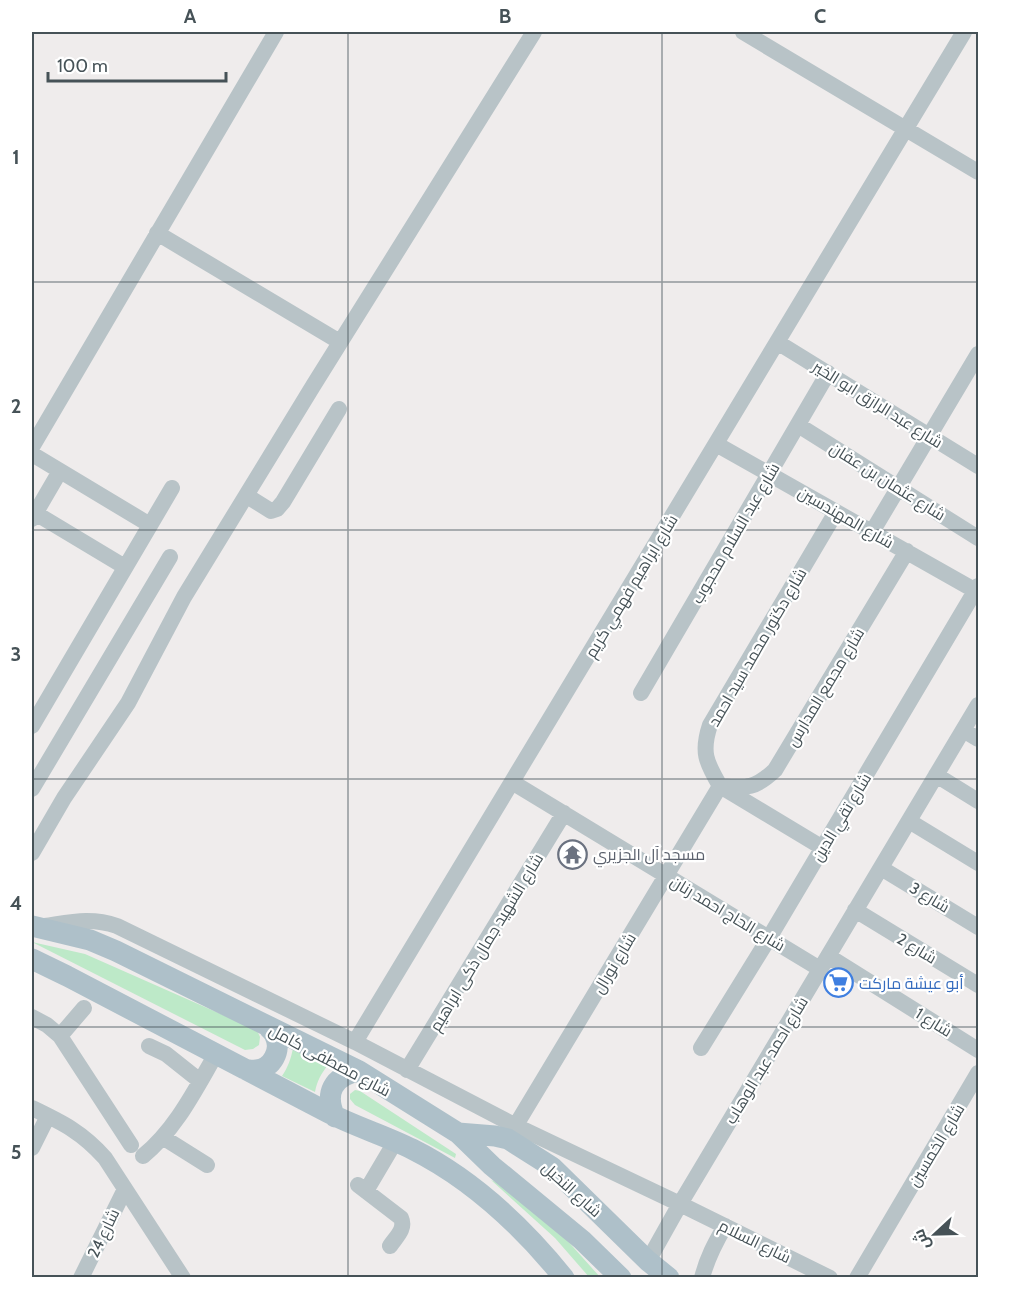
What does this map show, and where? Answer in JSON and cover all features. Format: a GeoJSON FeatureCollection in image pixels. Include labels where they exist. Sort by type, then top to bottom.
{"type":"FeatureCollection","features":[{"type":"Feature","properties":{"kind":"main road","name":"شارع مصطفى كامل"},"geometry":{"type":"LineString","coordinates":[[35,926],[90,940],[116,951],[359,1071],[458,1133],[492,1166],[588,1245],[621,1278]]}},
{"type":"Feature","properties":{"kind":"main road"},"geometry":{"type":"LineString","coordinates":[[32,959],[335,1117],[414,1150],[471,1185],[519,1228],[564,1278]]}},
{"type":"Feature","properties":{"kind":"main road"},"geometry":{"type":"LineString","coordinates":[[245,1069],[256,1071],[267,1067],[274,1058],[278,1048],[276,1037],[269,1028]]}},
{"type":"Feature","properties":{"kind":"main road"},"geometry":{"type":"LineString","coordinates":[[335,1117],[330,1096],[333,1086],[340,1078],[359,1071]]}},
{"type":"Feature","properties":{"kind":"main road","name":"شارع النخيل"},"geometry":{"type":"LineString","coordinates":[[458,1133],[495,1136],[512,1132],[552,1167],[648,1261],[669,1278]]}},
{"type":"Feature","properties":{"kind":"street"},"geometry":{"type":"LineString","coordinates":[[32,447],[276,32]]}},
{"type":"Feature","properties":{"kind":"street"},"geometry":{"type":"LineString","coordinates":[[32,853],[64,798],[128,703],[184,597],[534,32]]}},
{"type":"Feature","properties":{"kind":"street"},"geometry":{"type":"LineString","coordinates":[[743,32],[978,172]]}},
{"type":"Feature","properties":{"kind":"street","name":"شارع ابراهيم فهمي كريم"},"geometry":{"type":"LineString","coordinates":[[355,1042],[964,32]]}},
{"type":"Feature","properties":{"kind":"street"},"geometry":{"type":"LineString","coordinates":[[157,233],[340,342]]}},
{"type":"Feature","properties":{"kind":"street","name":"شارع عبد الرازق ابو الخير"},"geometry":{"type":"LineString","coordinates":[[777,342],[978,466]]}},
{"type":"Feature","properties":{"kind":"street"},"geometry":{"type":"LineString","coordinates":[[872,532],[978,354]]}},
{"type":"Feature","properties":{"kind":"street","name":"شارع عبد السلام محجوب"},"geometry":{"type":"LineString","coordinates":[[641,693],[828,373]]}},
{"type":"Feature","properties":{"kind":"street"},"geometry":{"type":"LineString","coordinates":[[247,496],[271,511],[277,509],[339,409]]}},
{"type":"Feature","properties":{"kind":"street","name":"شارع عثمان بن عفان"},"geometry":{"type":"LineString","coordinates":[[798,424],[978,538]]}},
{"type":"Feature","properties":{"kind":"street","name":"شارع المهندسين"},"geometry":{"type":"LineString","coordinates":[[716,444],[977,588]]}},
{"type":"Feature","properties":{"kind":"street"},"geometry":{"type":"LineString","coordinates":[[32,454],[150,525]]}},
{"type":"Feature","properties":{"kind":"street"},"geometry":{"type":"LineString","coordinates":[[60,471],[33,516],[125,567]]}},
{"type":"Feature","properties":{"kind":"street"},"geometry":{"type":"LineString","coordinates":[[32,726],[172,488]]}},
{"type":"Feature","properties":{"kind":"street","name":"شارع دكتور محمد سيد احمد"},"geometry":{"type":"LineString","coordinates":[[720,786],[705,756],[705,740],[710,725],[836,512]]}},
{"type":"Feature","properties":{"kind":"street","name":"شارع مجمع المدارس"},"geometry":{"type":"LineString","coordinates":[[720,786],[751,786],[764,780],[775,770],[907,551]]}},
{"type":"Feature","properties":{"kind":"street"},"geometry":{"type":"LineString","coordinates":[[34,779],[170,557]]}},
{"type":"Feature","properties":{"kind":"street","name":"شارع تقي الدين"},"geometry":{"type":"LineString","coordinates":[[701,1048],[977,588]]}},
{"type":"Feature","properties":{"kind":"street","name":"شارع احمد عبد الوهاب"},"geometry":{"type":"LineString","coordinates":[[648,1261],[978,705]]}},
{"type":"Feature","properties":{"kind":"street"},"geometry":{"type":"LineString","coordinates":[[963,730],[978,739]]}},
{"type":"Feature","properties":{"kind":"street"},"geometry":{"type":"LineString","coordinates":[[936,776],[978,801]]}},
{"type":"Feature","properties":{"kind":"street","name":"شارع الحاج احمد رنان"},"geometry":{"type":"LineString","coordinates":[[512,782],[769,938],[824,962]]}},
{"type":"Feature","properties":{"kind":"street"},"geometry":{"type":"LineString","coordinates":[[720,786],[823,848]]}},
{"type":"Feature","properties":{"kind":"street","name":"شارع نورال"},"geometry":{"type":"LineString","coordinates":[[512,1132],[720,786]]}},
{"type":"Feature","properties":{"kind":"street","name":"شارع الشهيد جمال ذكى ابراهيم"},"geometry":{"type":"LineString","coordinates":[[407,1070],[564,813]]}},
{"type":"Feature","properties":{"kind":"street"},"geometry":{"type":"LineString","coordinates":[[909,821],[978,863]]}},
{"type":"Feature","properties":{"kind":"street","name":"شارع 3"},"geometry":{"type":"LineString","coordinates":[[881,868],[978,927]]}},
{"type":"Feature","properties":{"kind":"street","name":"شارع 2"},"geometry":{"type":"LineString","coordinates":[[855,910],[978,985]]}},
{"type":"Feature","properties":{"kind":"street","name":"شارع السلام"},"geometry":{"type":"LineString","coordinates":[[35,926],[92,920],[117,926],[355,1042],[512,1132],[680,1204],[830,1278]]}},
{"type":"Feature","properties":{"kind":"street","name":"شارع 1"},"geometry":{"type":"LineString","coordinates":[[824,962],[978,1050]]}},
{"type":"Feature","properties":{"kind":"street"},"geometry":{"type":"LineString","coordinates":[[60,1036],[84,1008]]}},
{"type":"Feature","properties":{"kind":"street"},"geometry":{"type":"LineString","coordinates":[[32,1017],[47,1025],[60,1036],[137,1151],[164,1138],[180,1116],[216,1054]]}},
{"type":"Feature","properties":{"kind":"street"},"geometry":{"type":"LineString","coordinates":[[149,1046],[166,1054],[201,1080]]}},
{"type":"Feature","properties":{"kind":"street","name":"شارع الخمسين"},"geometry":{"type":"LineString","coordinates":[[857,1278],[978,1073]]}},
{"type":"Feature","properties":{"kind":"street"},"geometry":{"type":"LineString","coordinates":[[32,1108],[79,1133],[105,1158],[179,1275]]}},
{"type":"Feature","properties":{"kind":"street"},"geometry":{"type":"LineString","coordinates":[[32,1148],[48,1116]]}},
{"type":"Feature","properties":{"kind":"street"},"geometry":{"type":"LineString","coordinates":[[164,1138],[207,1166]]}},
{"type":"Feature","properties":{"kind":"street"},"geometry":{"type":"LineString","coordinates":[[390,1246],[402,1230],[401,1218],[362,1188],[395,1142]]}},
{"type":"Feature","properties":{"kind":"street","name":"شارع 24"},"geometry":{"type":"LineString","coordinates":[[81,1278],[125,1189]]}},
{"type":"Feature","properties":{"kind":"street"},"geometry":{"type":"LineString","coordinates":[[702,1278],[714,1243],[726,1226]]}},
{"type":"Feature","properties":{"kind":"green space"},"geometry":{"type":"Polygon","coordinates":[[[32,942],[85,954],[257,1030],[260,1037],[259,1045],[245,1050],[32,942]]]}},
{"type":"Feature","properties":{"kind":"green space"},"geometry":{"type":"Polygon","coordinates":[[[293,1048],[328,1065],[315,1092],[282,1076],[293,1048]]]}},
{"type":"Feature","properties":{"kind":"green space"},"geometry":{"type":"Polygon","coordinates":[[[355,1090],[360,1091],[456,1154],[455,1158],[355,1105],[350,1099],[350,1094],[355,1090]]]}},
{"type":"Feature","properties":{"kind":"green space"},"geometry":{"type":"Polygon","coordinates":[[[491,1180],[510,1188],[565,1238],[600,1277],[589,1277],[555,1238],[491,1180]]]}},
{"type":"Feature","properties":{"kind":"place","name":"مسجد آل الجزيري"},"geometry":{"type":"Point","coordinates":[572,854]}},
{"type":"Feature","properties":{"kind":"place","name":"أبو عيشة ماركت"},"geometry":{"type":"Point","coordinates":[838,983]}}]}
